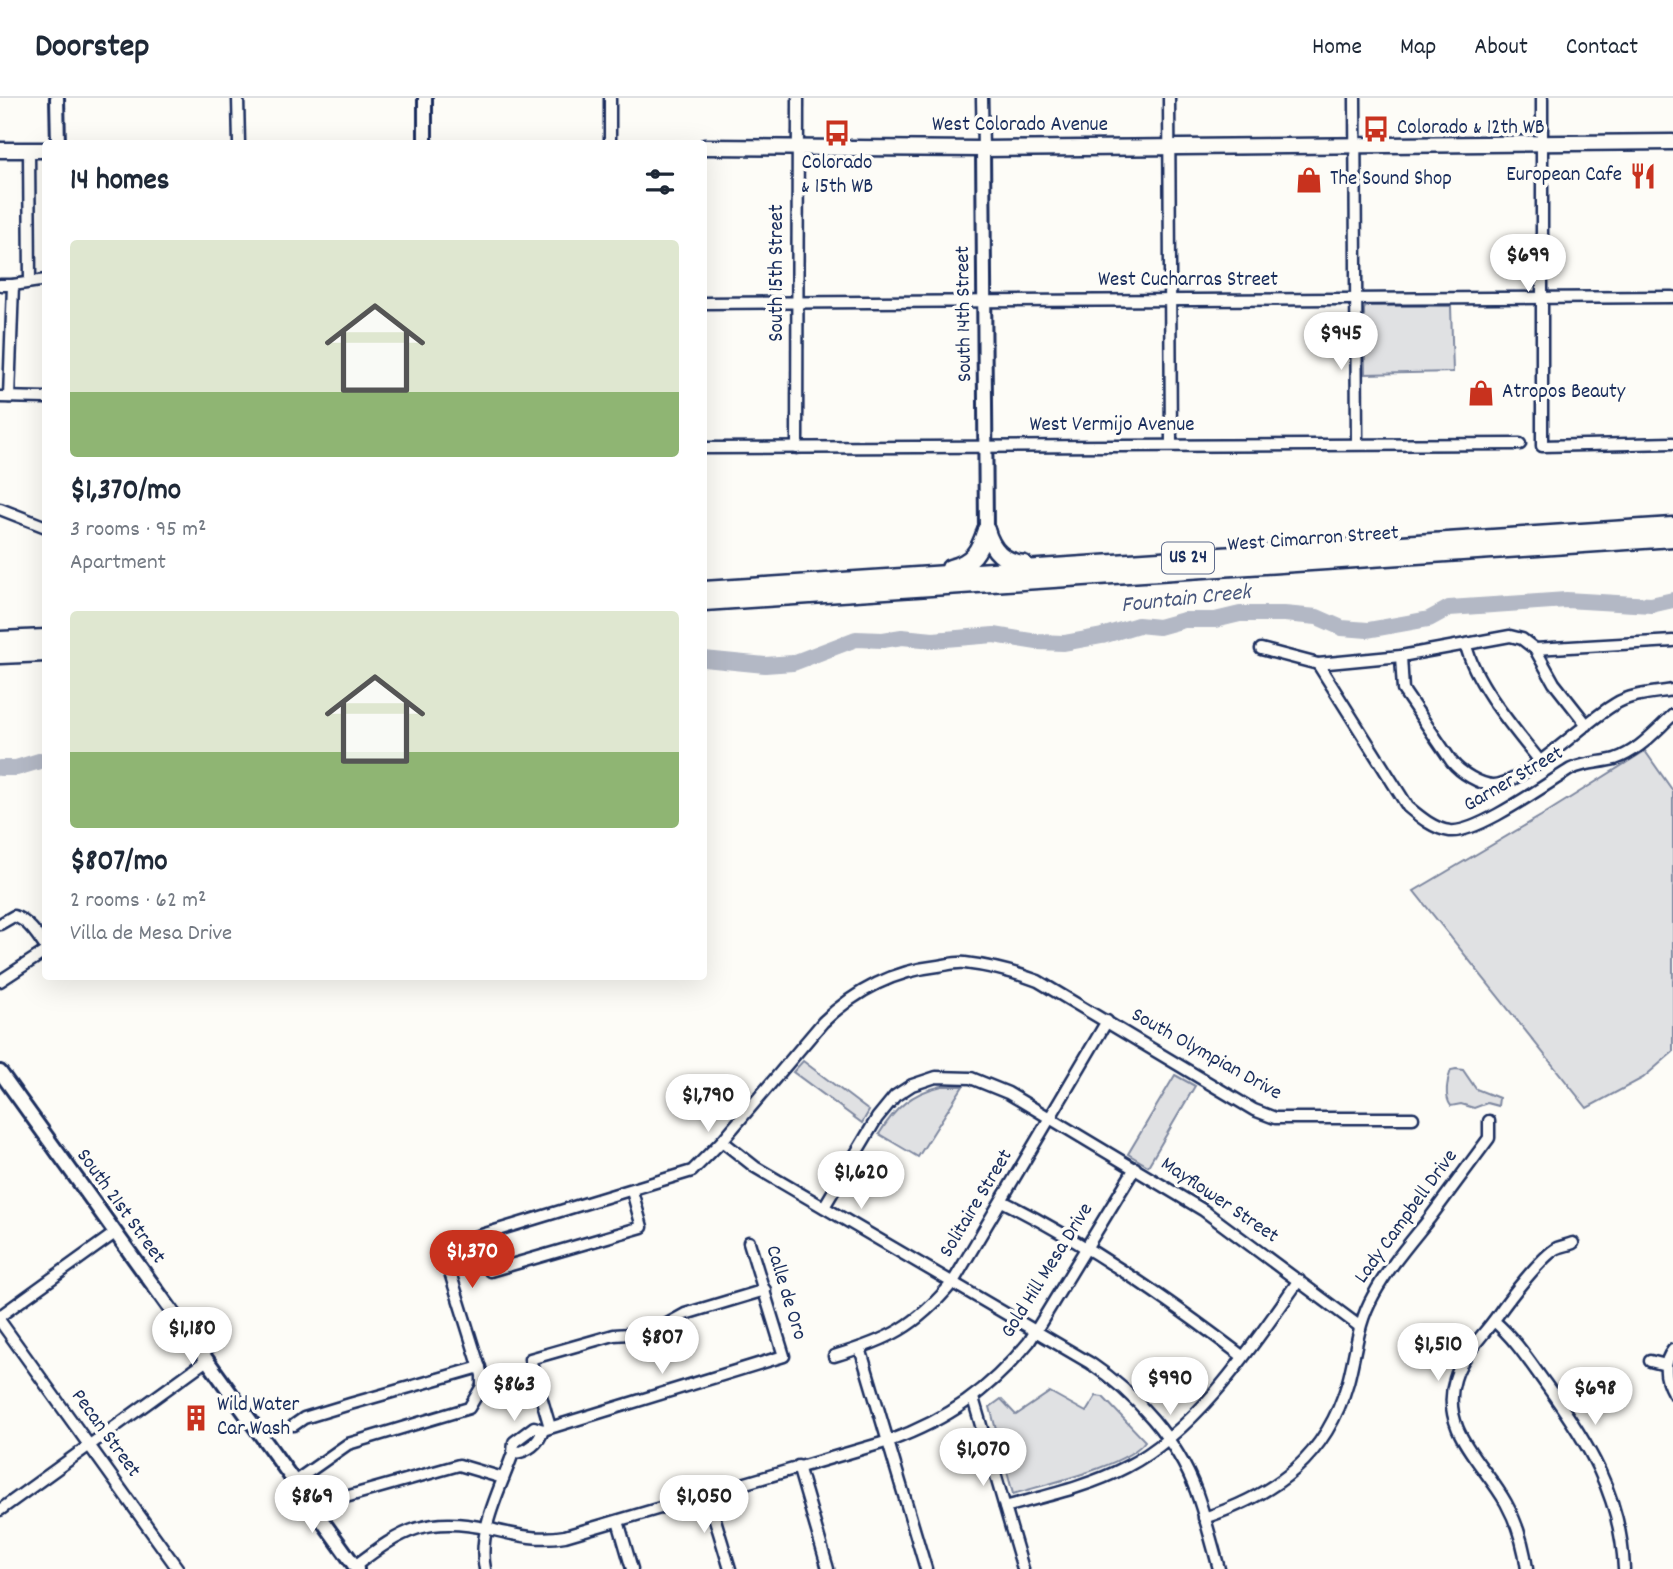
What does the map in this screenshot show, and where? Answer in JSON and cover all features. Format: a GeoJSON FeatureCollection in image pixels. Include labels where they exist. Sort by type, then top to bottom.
{"type":"FeatureCollection","features":[{"type":"Feature","properties":{"kind":"highway","name":"West Cimarron Street"},"geometry":{"type":"LineString","coordinates":[[707,590],[1673,526]]}},
{"type":"Feature","properties":{"kind":"highway"},"geometry":{"type":"LineString","coordinates":[[986,530],[994,548],[1007,560],[1026,564],[1072,566]]}},
{"type":"Feature","properties":{"kind":"highway"},"geometry":{"type":"LineString","coordinates":[[896,577],[965,564],[976,555],[986,530]]}},
{"type":"Feature","properties":{"kind":"highway","name":"West Cimarron Street"},"geometry":{"type":"LineString","coordinates":[[707,602],[1673,538]]}},
{"type":"Feature","properties":{"kind":"highway"},"geometry":{"type":"LineString","coordinates":[[0,640],[42,638]]}},
{"type":"Feature","properties":{"kind":"highway"},"geometry":{"type":"LineString","coordinates":[[0,655],[42,653]]}},
{"type":"Feature","properties":{"kind":"main road"},"geometry":{"type":"LineString","coordinates":[[57,98],[58,140]]}},
{"type":"Feature","properties":{"kind":"main road"},"geometry":{"type":"LineString","coordinates":[[425,98],[425,140]]}},
{"type":"Feature","properties":{"kind":"main road","name":"West Colorado Avenue"},"geometry":{"type":"LineString","coordinates":[[707,147],[983,149],[1169,145],[1673,142]]}},
{"type":"Feature","properties":{"kind":"main road","name":"South 14th Street"},"geometry":{"type":"LineString","coordinates":[[983,149],[986,530]]}},
{"type":"Feature","properties":{"kind":"main road"},"geometry":{"type":"LineString","coordinates":[[0,150],[42,150]]}},
{"type":"Feature","properties":{"kind":"main road","name":"South 21st Street"},"geometry":{"type":"LineString","coordinates":[[0,1072],[356,1568]]}},
{"type":"Feature","properties":{"kind":"street"},"geometry":{"type":"LineString","coordinates":[[238,98],[239,140]]}},
{"type":"Feature","properties":{"kind":"street"},"geometry":{"type":"LineString","coordinates":[[610,98],[610,140]]}},
{"type":"Feature","properties":{"kind":"street","name":"South 15th Street"},"geometry":{"type":"LineString","coordinates":[[797,448],[798,98]]}},
{"type":"Feature","properties":{"kind":"street","name":"South 14th Street"},"geometry":{"type":"LineString","coordinates":[[982,98],[983,149]]}},
{"type":"Feature","properties":{"kind":"street"},"geometry":{"type":"LineString","coordinates":[[1168,98],[1171,445]]}},
{"type":"Feature","properties":{"kind":"street"},"geometry":{"type":"LineString","coordinates":[[1355,98],[1357,443]]}},
{"type":"Feature","properties":{"kind":"street"},"geometry":{"type":"LineString","coordinates":[[1542,98],[1542,446],[1673,443]]}},
{"type":"Feature","properties":{"kind":"street"},"geometry":{"type":"LineString","coordinates":[[29,150],[30,281]]}},
{"type":"Feature","properties":{"kind":"street"},"geometry":{"type":"LineString","coordinates":[[0,285],[42,280]]}},
{"type":"Feature","properties":{"kind":"street"},"geometry":{"type":"LineString","coordinates":[[12,285],[4,397],[42,398]]}},
{"type":"Feature","properties":{"kind":"street","name":"West Cucharras Street"},"geometry":{"type":"LineString","coordinates":[[707,303],[1673,297]]}},
{"type":"Feature","properties":{"kind":"street","name":"West Vermijo Avenue"},"geometry":{"type":"LineString","coordinates":[[707,448],[1521,444]]}},
{"type":"Feature","properties":{"kind":"street"},"geometry":{"type":"LineString","coordinates":[[0,509],[42,525]]}},
{"type":"Feature","properties":{"kind":"street"},"geometry":{"type":"LineString","coordinates":[[1261,649],[1318,664],[1401,656],[1466,645],[1497,636],[1510,636],[1522,639],[1535,649],[1554,683],[1587,724]]}},
{"type":"Feature","properties":{"kind":"street"},"geometry":{"type":"LineString","coordinates":[[1535,649],[1673,641]]}},
{"type":"Feature","properties":{"kind":"street"},"geometry":{"type":"LineString","coordinates":[[1466,645],[1476,671],[1539,760]]}},
{"type":"Feature","properties":{"kind":"street"},"geometry":{"type":"LineString","coordinates":[[1401,656],[1403,690],[1458,771],[1489,785],[1512,780],[1616,703],[1648,693],[1673,690]]}},
{"type":"Feature","properties":{"kind":"street","name":"Garner Street"},"geometry":{"type":"LineString","coordinates":[[1318,664],[1408,807],[1421,818],[1450,831],[1468,830],[1586,762],[1614,759],[1637,748],[1673,715]]}},
{"type":"Feature","properties":{"kind":"street"},"geometry":{"type":"LineString","coordinates":[[0,924],[14,916],[20,918],[35,932],[42,943]]}},
{"type":"Feature","properties":{"kind":"street"},"geometry":{"type":"LineString","coordinates":[[0,981],[42,953]]}},
{"type":"Feature","properties":{"kind":"street","name":"South Olympian Drive"},"geometry":{"type":"LineString","coordinates":[[480,1367],[442,1247],[692,1171],[722,1141],[838,1007],[876,982],[910,971],[962,963],[1004,969],[1038,981],[1254,1110],[1275,1118],[1413,1118]]}},
{"type":"Feature","properties":{"kind":"street","name":"Solitaire Street"},"geometry":{"type":"LineString","coordinates":[[834,1356],[876,1343],[905,1328],[929,1309],[953,1282],[1107,1021]]}},
{"type":"Feature","properties":{"kind":"street","name":"Mayflower Street"},"geometry":{"type":"LineString","coordinates":[[824,1207],[889,1101],[912,1085],[936,1077],[971,1078],[997,1087],[1203,1210],[1359,1326]]}},
{"type":"Feature","properties":{"kind":"street","name":"Lady Campbell Drive"},"geometry":{"type":"LineString","coordinates":[[1204,1518],[1262,1494],[1298,1467],[1318,1445],[1335,1417],[1348,1382],[1359,1326],[1372,1297],[1392,1266],[1489,1138],[1489,1121]]}},
{"type":"Feature","properties":{"kind":"street"},"geometry":{"type":"LineString","coordinates":[[722,1141],[755,1167],[953,1282],[1112,1379],[1146,1412],[1167,1440],[1195,1490],[1219,1569]]}},
{"type":"Feature","properties":{"kind":"street","name":"Gold Hill Mesa Drive"},"geometry":{"type":"LineString","coordinates":[[356,1568],[390,1540],[423,1525],[449,1523],[486,1528],[518,1537],[550,1539],[889,1441],[930,1424],[974,1398],[1012,1363],[1036,1332],[1135,1168]]}},
{"type":"Feature","properties":{"kind":"street"},"geometry":{"type":"LineString","coordinates":[[479,1236],[490,1271],[642,1227],[632,1191]]}},
{"type":"Feature","properties":{"kind":"street"},"geometry":{"type":"LineString","coordinates":[[1002,1201],[1164,1297],[1242,1356]]}},
{"type":"Feature","properties":{"kind":"street"},"geometry":{"type":"LineString","coordinates":[[0,1318],[115,1233]]}},
{"type":"Feature","properties":{"kind":"street","name":"Calle de Oro"},"geometry":{"type":"LineString","coordinates":[[547,1428],[784,1356],[749,1242]]}},
{"type":"Feature","properties":{"kind":"street"},"geometry":{"type":"LineString","coordinates":[[1527,1569],[1520,1536],[1505,1501],[1464,1444],[1456,1426],[1452,1411],[1454,1380],[1461,1364],[1523,1283],[1556,1249],[1573,1243]]}},
{"type":"Feature","properties":{"kind":"street"},"geometry":{"type":"LineString","coordinates":[[1005,1507],[1105,1477],[1137,1461],[1167,1440],[1205,1404],[1299,1280]]}},
{"type":"Feature","properties":{"kind":"street"},"geometry":{"type":"LineString","coordinates":[[485,1569],[482,1549],[486,1528],[513,1452],[514,1442],[534,1427],[547,1428],[530,1359],[614,1335],[646,1333],[685,1314],[765,1290]]}},
{"type":"Feature","properties":{"kind":"street","name":"Pecan Street"},"geometry":{"type":"LineString","coordinates":[[0,1318],[178,1569]]}},
{"type":"Feature","properties":{"kind":"street"},"geometry":{"type":"LineString","coordinates":[[1494,1321],[1518,1345],[1581,1434],[1594,1457],[1613,1506],[1623,1569]]}},
{"type":"Feature","properties":{"kind":"street"},"geometry":{"type":"LineString","coordinates":[[860,1348],[926,1569]]}},
{"type":"Feature","properties":{"kind":"street"},"geometry":{"type":"LineString","coordinates":[[1673,1350],[1666,1365],[1665,1376],[1673,1393]]}},
{"type":"Feature","properties":{"kind":"street"},"geometry":{"type":"LineString","coordinates":[[0,1510],[207,1360]]}},
{"type":"Feature","properties":{"kind":"street"},"geometry":{"type":"LineString","coordinates":[[1650,1361],[1666,1365]]}},
{"type":"Feature","properties":{"kind":"street"},"geometry":{"type":"LineString","coordinates":[[294,1425],[315,1415],[480,1367],[482,1386],[469,1408],[348,1444],[295,1482]]}},
{"type":"Feature","properties":{"kind":"street"},"geometry":{"type":"LineString","coordinates":[[974,1398],[1023,1569]]}},
{"type":"Feature","properties":{"kind":"street"},"geometry":{"type":"LineString","coordinates":[[349,1496],[459,1465],[503,1478]]}},
{"type":"Feature","properties":{"kind":"street"},"geometry":{"type":"LineString","coordinates":[[798,1466],[828,1569]]}},
{"type":"Feature","properties":{"kind":"street"},"geometry":{"type":"LineString","coordinates":[[708,1493],[730,1569]]}},
{"type":"Feature","properties":{"kind":"street"},"geometry":{"type":"LineString","coordinates":[[618,1521],[632,1569]]}},
{"type":"Feature","properties":{"kind":"shaded area"},"geometry":{"type":"Polygon","coordinates":[[[1369,306],[1451,306],[1453,372],[1365,374],[1364,310],[1369,306]]]}},
{"type":"Feature","properties":{"kind":"shaded area"},"geometry":{"type":"Polygon","coordinates":[[[1645,751],[1673,791],[1673,1052],[1643,1078],[1587,1108],[1414,891],[1645,751]]]}},
{"type":"Feature","properties":{"kind":"shaded area"},"geometry":{"type":"Polygon","coordinates":[[[803,1061],[869,1111],[862,1123],[793,1072],[803,1061]]]}},
{"type":"Feature","properties":{"kind":"shaded area"},"geometry":{"type":"Polygon","coordinates":[[[1451,1070],[1463,1070],[1476,1089],[1499,1098],[1498,1106],[1487,1103],[1474,1108],[1461,1104],[1451,1106],[1447,1098],[1447,1083],[1451,1070]]]}},
{"type":"Feature","properties":{"kind":"shaded area"},"geometry":{"type":"Polygon","coordinates":[[[1175,1075],[1195,1086],[1148,1166],[1128,1154],[1175,1075]]]}},
{"type":"Feature","properties":{"kind":"shaded area"},"geometry":{"type":"Polygon","coordinates":[[[942,1086],[963,1086],[918,1157],[879,1134],[905,1103],[921,1093],[942,1086]]]}},
{"type":"Feature","properties":{"kind":"shaded area"},"geometry":{"type":"Polygon","coordinates":[[[1050,1392],[1086,1412],[1096,1396],[1103,1397],[1145,1441],[1136,1450],[1104,1466],[1013,1494],[990,1407],[1001,1399],[1016,1415],[1050,1392]]]}},
{"type":"Feature","properties":{"kind":"waterway","name":"Fountain Creek"},"geometry":{"type":"LineString","coordinates":[[707,659],[765,665],[793,663],[856,639],[883,640],[902,637],[933,640],[994,635],[1064,643],[1102,636],[1138,625],[1159,627],[1184,620],[1215,620],[1240,614],[1317,617],[1342,628],[1368,630],[1429,619],[1449,608],[1566,600],[1651,605],[1673,600]]}},
{"type":"Feature","properties":{"kind":"waterway","name":"Fountain Creek"},"geometry":{"type":"LineString","coordinates":[[0,768],[16,768],[42,760]]}},
{"type":"Feature","properties":{"kind":"place","name":"Colorado & 12th WB"},"geometry":{"type":"Point","coordinates":[1376,129]}},
{"type":"Feature","properties":{"kind":"place","name":"Colorado & 15th WB"},"geometry":{"type":"Point","coordinates":[837,133]}},
{"type":"Feature","properties":{"kind":"place","name":"European Cafe"},"geometry":{"type":"Point","coordinates":[1643,176]}},
{"type":"Feature","properties":{"kind":"place","name":"The Sound Shop"},"geometry":{"type":"Point","coordinates":[1309,180]}},
{"type":"Feature","properties":{"kind":"place","name":"Atropos Beauty"},"geometry":{"type":"Point","coordinates":[1481,393]}},
{"type":"Feature","properties":{"kind":"place","name":"Wild Water Car Wash"},"geometry":{"type":"Point","coordinates":[196,1418]}}]}
